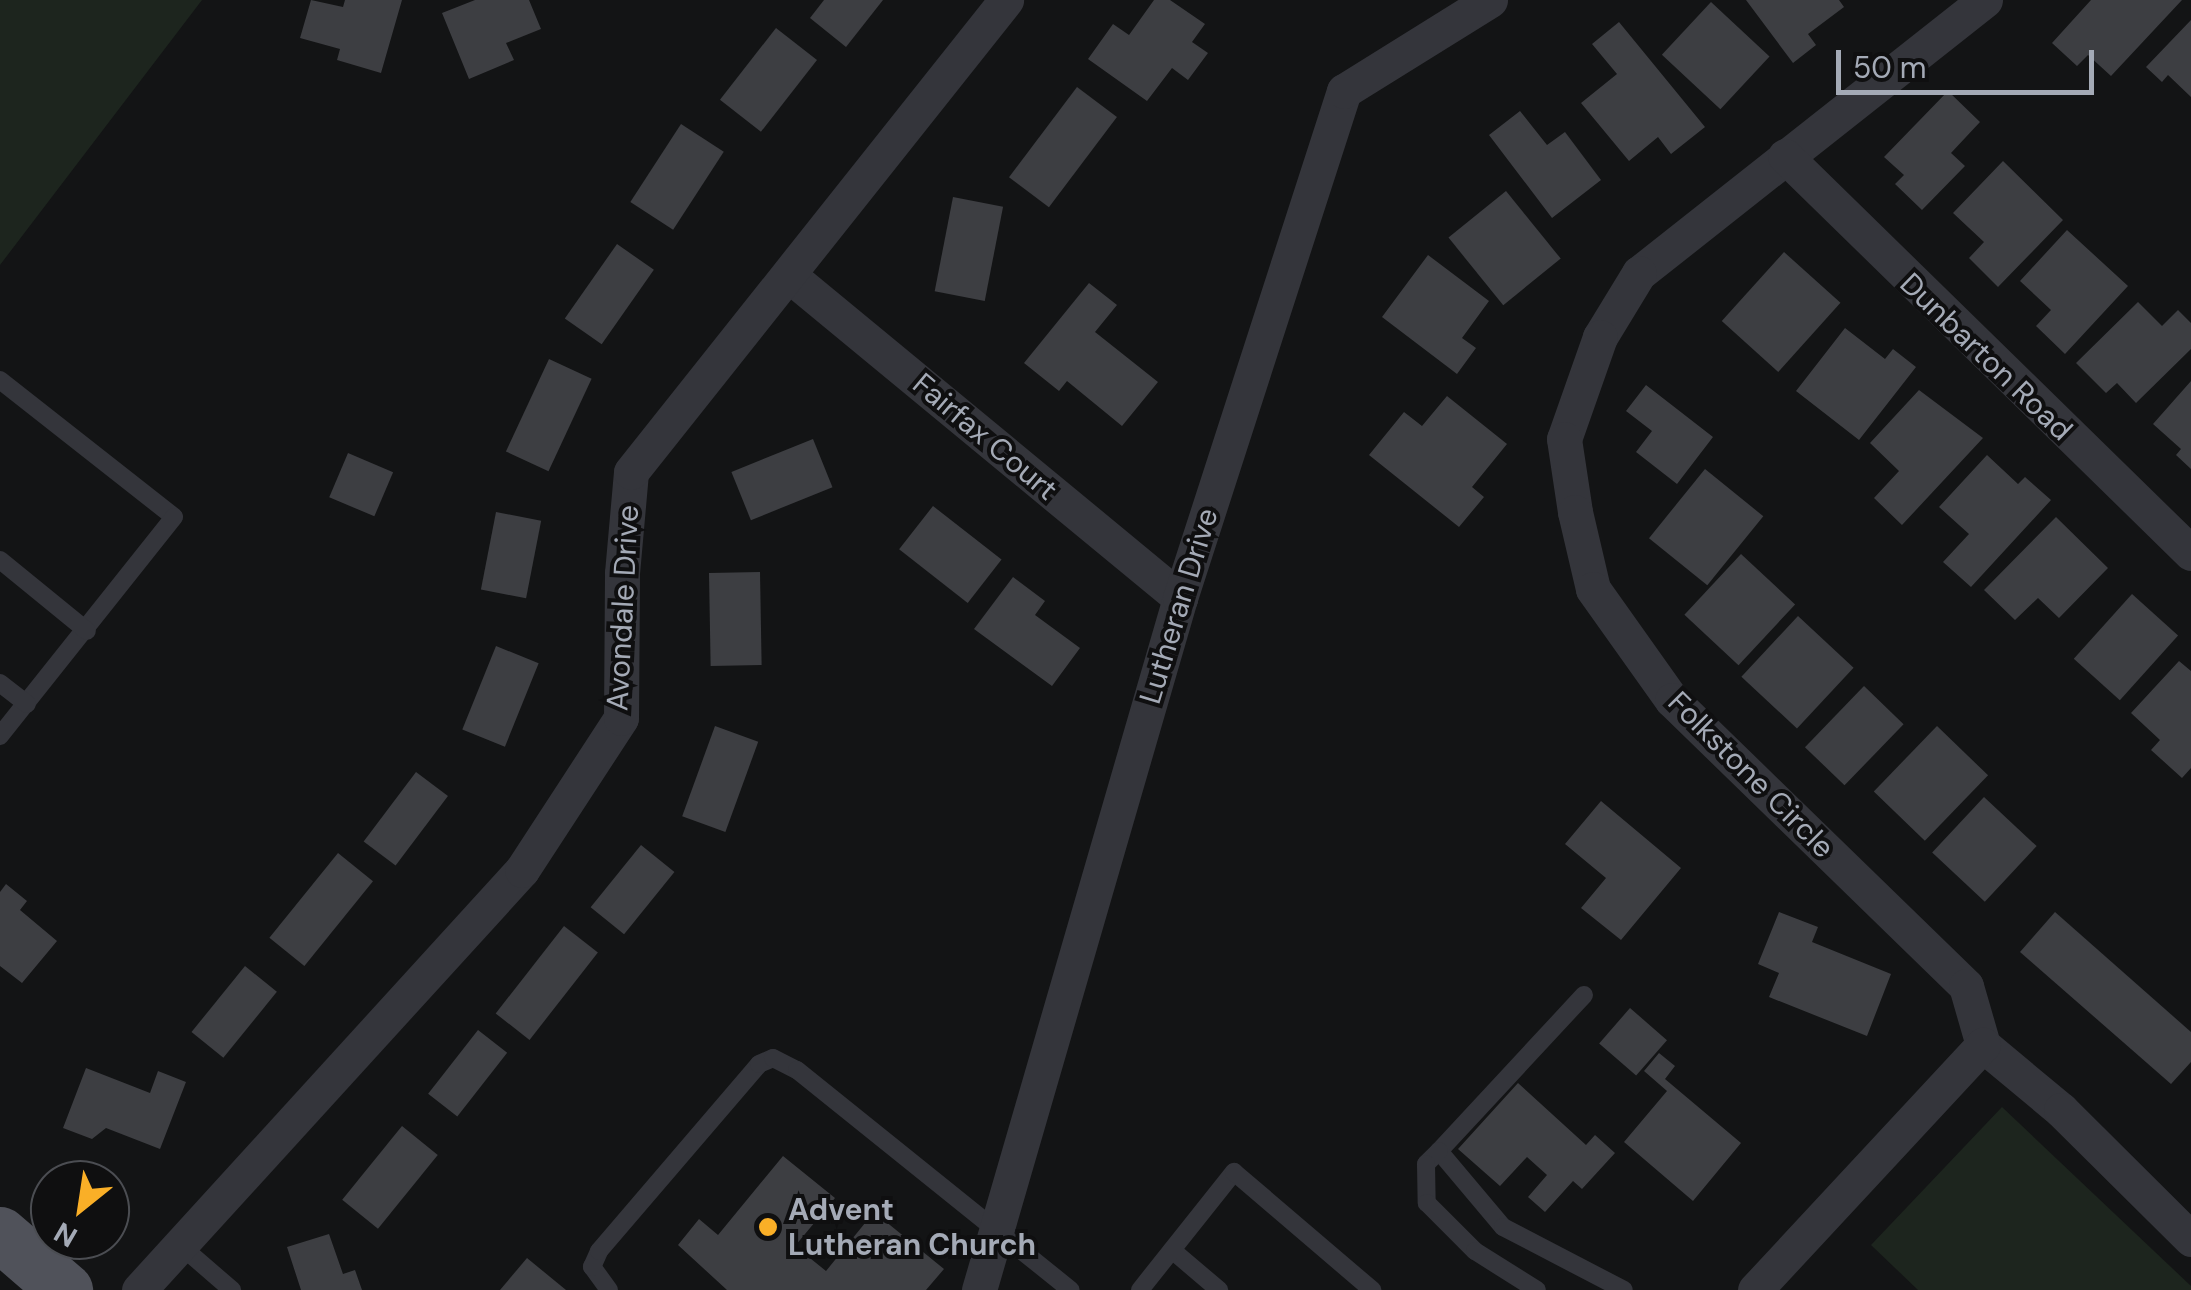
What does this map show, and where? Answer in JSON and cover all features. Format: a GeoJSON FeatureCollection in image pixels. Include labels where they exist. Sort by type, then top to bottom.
{"type":"FeatureCollection","features":[{"type":"Feature","properties":{"kind":"main road"},"geometry":{"type":"LineString","coordinates":[[0,1234],[66,1290]]}},
{"type":"Feature","properties":{"kind":"street","name":"Avondale Drive"},"geometry":{"type":"LineString","coordinates":[[139,1290],[522,870],[621,718],[622,572],[631,472],[1006,0]]}},
{"type":"Feature","properties":{"kind":"street","name":"Lutheran Drive"},"geometry":{"type":"LineString","coordinates":[[979,1290],[998,1236],[1180,598],[1344,91],[1490,0]]}},
{"type":"Feature","properties":{"kind":"street","name":"Folkstone Circle"},"geometry":{"type":"LineString","coordinates":[[1983,1045],[1966,986],[1672,700],[1594,589],[1575,512],[1564,439],[1600,337],[1639,272],[1985,0]]}},
{"type":"Feature","properties":{"kind":"street","name":"Dunbarton Road"},"geometry":{"type":"LineString","coordinates":[[1785,156],[2191,553]]}},
{"type":"Feature","properties":{"kind":"street","name":"Fairfax Court"},"geometry":{"type":"LineString","coordinates":[[790,276],[1180,598]]}},
{"type":"Feature","properties":{"kind":"street"},"geometry":{"type":"LineString","coordinates":[[1754,1290],[1983,1045],[2061,1110],[2191,1240]]}},
{"type":"Feature","properties":{"kind":"lane"},"geometry":{"type":"LineString","coordinates":[[0,380],[174,517],[0,736]]}},
{"type":"Feature","properties":{"kind":"lane"},"geometry":{"type":"LineString","coordinates":[[0,560],[87,631]]}},
{"type":"Feature","properties":{"kind":"lane"},"geometry":{"type":"LineString","coordinates":[[0,683],[27,704]]}},
{"type":"Feature","properties":{"kind":"lane"},"geometry":{"type":"LineString","coordinates":[[1537,1290],[1520,1285],[1475,1250],[1427,1202],[1426,1164],[1584,995]]}},
{"type":"Feature","properties":{"kind":"lane"},"geometry":{"type":"LineString","coordinates":[[609,1290],[592,1267],[600,1251],[759,1064],[773,1058],[797,1070],[998,1236],[1070,1290]]}},
{"type":"Feature","properties":{"kind":"lane"},"geometry":{"type":"LineString","coordinates":[[1438,1152],[1502,1227],[1624,1290]]}},
{"type":"Feature","properties":{"kind":"lane"},"geometry":{"type":"LineString","coordinates":[[1140,1290],[1234,1172],[1372,1290]]}},
{"type":"Feature","properties":{"kind":"lane"},"geometry":{"type":"LineString","coordinates":[[180,1245],[232,1290]]}},
{"type":"Feature","properties":{"kind":"lane"},"geometry":{"type":"LineString","coordinates":[[1172,1250],[1219,1290]]}},
{"type":"Feature","properties":{"kind":"shaded area"},"geometry":{"type":"Polygon","coordinates":[[[0,0],[202,0],[0,265],[0,0]]]}},
{"type":"Feature","properties":{"kind":"shaded area"},"geometry":{"type":"Polygon","coordinates":[[[2002,1107],[2191,1290],[1918,1290],[1871,1245],[2002,1107]]]}},
{"type":"Feature","properties":{"kind":"building"},"geometry":{"type":"Polygon","coordinates":[[[311,0],[343,7],[345,0],[402,0],[381,73],[337,60],[340,49],[300,38],[311,0]]]}},
{"type":"Feature","properties":{"kind":"building"},"geometry":{"type":"Polygon","coordinates":[[[475,0],[529,0],[541,29],[506,43],[514,60],[469,79],[442,13],[475,0]]]}},
{"type":"Feature","properties":{"kind":"building"},"geometry":{"type":"Polygon","coordinates":[[[824,0],[883,0],[846,47],[810,18],[824,0]]]}},
{"type":"Feature","properties":{"kind":"building"},"geometry":{"type":"Polygon","coordinates":[[[1154,0],[1170,0],[1205,24],[1192,42],[1208,53],[1188,80],[1172,68],[1147,101],[1088,59],[1113,24],[1129,35],[1154,0]]]}},
{"type":"Feature","properties":{"kind":"building"},"geometry":{"type":"Polygon","coordinates":[[[1746,0],[1839,0],[1844,7],[1808,34],[1816,45],[1793,63],[1746,0]]]}},
{"type":"Feature","properties":{"kind":"building"},"geometry":{"type":"Polygon","coordinates":[[[2091,0],[2182,0],[2111,76],[2088,55],[2077,66],[2052,43],[2091,0]]]}},
{"type":"Feature","properties":{"kind":"building"},"geometry":{"type":"Polygon","coordinates":[[[1711,2],[1770,57],[1720,109],[1662,55],[1711,2]]]}},
{"type":"Feature","properties":{"kind":"building"},"geometry":{"type":"Polygon","coordinates":[[[2191,20],[2191,97],[2168,75],[2162,82],[2146,67],[2191,20]]]}},
{"type":"Feature","properties":{"kind":"building"},"geometry":{"type":"Polygon","coordinates":[[[1619,22],[1705,127],[1671,154],[1658,137],[1629,161],[1581,103],[1617,74],[1592,44],[1619,22]]]}},
{"type":"Feature","properties":{"kind":"building"},"geometry":{"type":"Polygon","coordinates":[[[776,28],[817,60],[761,132],[720,100],[776,28]]]}},
{"type":"Feature","properties":{"kind":"building"},"geometry":{"type":"Polygon","coordinates":[[[1077,87],[1117,117],[1049,207],[1009,177],[1077,87]]]}},
{"type":"Feature","properties":{"kind":"building"},"geometry":{"type":"Polygon","coordinates":[[[1948,91],[1980,122],[1951,153],[1965,166],[1922,210],[1895,184],[1904,175],[1884,157],[1948,91]]]}},
{"type":"Feature","properties":{"kind":"building"},"geometry":{"type":"Polygon","coordinates":[[[1520,111],[1547,145],[1565,132],[1601,180],[1552,218],[1489,135],[1520,111]]]}},
{"type":"Feature","properties":{"kind":"building"},"geometry":{"type":"Polygon","coordinates":[[[681,124],[724,152],[673,230],[630,202],[681,124]]]}},
{"type":"Feature","properties":{"kind":"building"},"geometry":{"type":"Polygon","coordinates":[[[2003,161],[2063,220],[1998,287],[1969,258],[1984,242],[1953,213],[2003,161]]]}},
{"type":"Feature","properties":{"kind":"building"},"geometry":{"type":"Polygon","coordinates":[[[1506,191],[1561,259],[1503,305],[1448,238],[1506,191]]]}},
{"type":"Feature","properties":{"kind":"building"},"geometry":{"type":"Polygon","coordinates":[[[953,197],[1003,207],[985,301],[935,291],[953,197]]]}},
{"type":"Feature","properties":{"kind":"building"},"geometry":{"type":"Polygon","coordinates":[[[2067,230],[2128,286],[2065,354],[2036,326],[2051,310],[2020,281],[2067,230]]]}},
{"type":"Feature","properties":{"kind":"building"},"geometry":{"type":"Polygon","coordinates":[[[617,244],[654,270],[602,344],[565,319],[617,244]]]}},
{"type":"Feature","properties":{"kind":"building"},"geometry":{"type":"Polygon","coordinates":[[[1784,252],[1840,303],[1778,372],[1722,321],[1784,252]]]}},
{"type":"Feature","properties":{"kind":"building"},"geometry":{"type":"Polygon","coordinates":[[[1428,255],[1489,301],[1462,338],[1476,348],[1457,374],[1382,317],[1428,255]]]}},
{"type":"Feature","properties":{"kind":"building"},"geometry":{"type":"Polygon","coordinates":[[[1089,283],[1117,305],[1095,332],[1158,382],[1122,426],[1067,381],[1059,391],[1024,363],[1089,283]]]}},
{"type":"Feature","properties":{"kind":"building"},"geometry":{"type":"Polygon","coordinates":[[[2138,302],[2162,326],[2178,310],[2191,323],[2191,349],[2136,403],[2117,383],[2106,393],[2076,363],[2138,302]]]}},
{"type":"Feature","properties":{"kind":"building"},"geometry":{"type":"Polygon","coordinates":[[[1845,328],[1885,359],[1893,349],[1916,367],[1859,440],[1796,391],[1845,328]]]}},
{"type":"Feature","properties":{"kind":"building"},"geometry":{"type":"Polygon","coordinates":[[[549,359],[592,379],[548,471],[506,451],[549,359]]]}},
{"type":"Feature","properties":{"kind":"building"},"geometry":{"type":"Polygon","coordinates":[[[2191,381],[2191,469],[2176,455],[2181,449],[2153,424],[2191,381]]]}},
{"type":"Feature","properties":{"kind":"building"},"geometry":{"type":"Polygon","coordinates":[[[1646,385],[1713,437],[1677,484],[1636,452],[1652,431],[1626,411],[1646,385]]]}},
{"type":"Feature","properties":{"kind":"building"},"geometry":{"type":"Polygon","coordinates":[[[1919,390],[1983,438],[1902,525],[1874,498],[1899,471],[1870,443],[1919,390]]]}},
{"type":"Feature","properties":{"kind":"building"},"geometry":{"type":"Polygon","coordinates":[[[1447,396],[1507,444],[1472,487],[1484,497],[1459,527],[1369,455],[1404,412],[1422,426],[1447,396]]]}},
{"type":"Feature","properties":{"kind":"building"},"geometry":{"type":"Polygon","coordinates":[[[813,439],[832,487],[751,520],[731,472],[813,439]]]}},
{"type":"Feature","properties":{"kind":"building"},"geometry":{"type":"Polygon","coordinates":[[[348,453],[393,472],[374,516],[329,497],[348,453]]]}},
{"type":"Feature","properties":{"kind":"building"},"geometry":{"type":"Polygon","coordinates":[[[1987,455],[2018,484],[2025,477],[2051,500],[1971,587],[1943,562],[1969,534],[1939,507],[1987,455]]]}},
{"type":"Feature","properties":{"kind":"building"},"geometry":{"type":"Polygon","coordinates":[[[1705,469],[1763,516],[1707,585],[1649,538],[1705,469]]]}},
{"type":"Feature","properties":{"kind":"building"},"geometry":{"type":"Polygon","coordinates":[[[933,506],[1002,560],[968,603],[899,549],[933,506]]]}},
{"type":"Feature","properties":{"kind":"building"},"geometry":{"type":"Polygon","coordinates":[[[496,512],[541,521],[526,598],[481,590],[496,512]]]}},
{"type":"Feature","properties":{"kind":"building"},"geometry":{"type":"Polygon","coordinates":[[[2056,517],[2108,568],[2059,618],[2038,598],[2015,620],[1984,590],[2056,517]]]}},
{"type":"Feature","properties":{"kind":"building"},"geometry":{"type":"Polygon","coordinates":[[[1741,554],[1795,604],[1739,665],[1684,615],[1741,554]]]}},
{"type":"Feature","properties":{"kind":"building"},"geometry":{"type":"Polygon","coordinates":[[[760,572],[762,665],[711,666],[709,573],[760,572]]]}},
{"type":"Feature","properties":{"kind":"building"},"geometry":{"type":"Polygon","coordinates":[[[1013,577],[1045,601],[1035,615],[1080,648],[1052,686],[974,629],[1013,577]]]}},
{"type":"Feature","properties":{"kind":"building"},"geometry":{"type":"Polygon","coordinates":[[[2132,594],[2178,635],[2120,700],[2074,659],[2132,594]]]}},
{"type":"Feature","properties":{"kind":"building"},"geometry":{"type":"Polygon","coordinates":[[[1798,616],[1854,668],[1797,729],[1741,677],[1798,616]]]}},
{"type":"Feature","properties":{"kind":"building"},"geometry":{"type":"Polygon","coordinates":[[[496,646],[539,663],[505,747],[462,729],[496,646]]]}},
{"type":"Feature","properties":{"kind":"building"},"geometry":{"type":"Polygon","coordinates":[[[2179,661],[2191,671],[2191,768],[2182,778],[2151,750],[2160,740],[2131,713],[2179,661]]]}},
{"type":"Feature","properties":{"kind":"building"},"geometry":{"type":"Polygon","coordinates":[[[1864,686],[1904,724],[1845,785],[1805,747],[1864,686]]]}},
{"type":"Feature","properties":{"kind":"building"},"geometry":{"type":"Polygon","coordinates":[[[715,726],[758,742],[725,832],[682,816],[715,726]]]}},
{"type":"Feature","properties":{"kind":"building"},"geometry":{"type":"Polygon","coordinates":[[[1937,726],[1988,775],[1925,841],[1874,791],[1937,726]]]}},
{"type":"Feature","properties":{"kind":"building"},"geometry":{"type":"Polygon","coordinates":[[[416,772],[448,796],[396,866],[364,841],[416,772]]]}},
{"type":"Feature","properties":{"kind":"building"},"geometry":{"type":"Polygon","coordinates":[[[1984,797],[2037,846],[1985,902],[1932,853],[1984,797]]]}},
{"type":"Feature","properties":{"kind":"building"},"geometry":{"type":"Polygon","coordinates":[[[1601,801],[1681,868],[1621,940],[1581,908],[1606,878],[1565,844],[1601,801]]]}},
{"type":"Feature","properties":{"kind":"building"},"geometry":{"type":"Polygon","coordinates":[[[641,845],[674,872],[624,934],[591,907],[641,845]]]}},
{"type":"Feature","properties":{"kind":"building"},"geometry":{"type":"Polygon","coordinates":[[[338,853],[373,881],[304,966],[269,938],[338,853]]]}},
{"type":"Feature","properties":{"kind":"building"},"geometry":{"type":"Polygon","coordinates":[[[6,884],[27,901],[20,910],[57,941],[22,983],[0,966],[0,892],[6,884]]]}},
{"type":"Feature","properties":{"kind":"building"},"geometry":{"type":"Polygon","coordinates":[[[1779,912],[1818,927],[1812,942],[1891,974],[1867,1036],[1769,997],[1779,973],[1758,964],[1779,912]]]}},
{"type":"Feature","properties":{"kind":"building"},"geometry":{"type":"Polygon","coordinates":[[[2055,912],[2191,1032],[2191,1062],[2171,1084],[2020,952],[2055,912]]]}},
{"type":"Feature","properties":{"kind":"building"},"geometry":{"type":"Polygon","coordinates":[[[564,926],[598,952],[530,1040],[496,1013],[564,926]]]}},
{"type":"Feature","properties":{"kind":"building"},"geometry":{"type":"Polygon","coordinates":[[[245,966],[277,992],[223,1058],[192,1032],[245,966]]]}},
{"type":"Feature","properties":{"kind":"building"},"geometry":{"type":"Polygon","coordinates":[[[1630,1008],[1667,1040],[1636,1076],[1599,1043],[1630,1008]]]}},
{"type":"Feature","properties":{"kind":"building"},"geometry":{"type":"Polygon","coordinates":[[[478,1030],[507,1053],[457,1117],[428,1094],[478,1030]]]}},
{"type":"Feature","properties":{"kind":"building"},"geometry":{"type":"Polygon","coordinates":[[[1659,1053],[1675,1066],[1665,1079],[1741,1143],[1693,1201],[1624,1142],[1667,1091],[1644,1071],[1659,1053]]]}},
{"type":"Feature","properties":{"kind":"building"},"geometry":{"type":"Polygon","coordinates":[[[86,1068],[150,1093],[158,1071],[186,1082],[160,1149],[106,1128],[92,1139],[63,1128],[86,1068]]]}},
{"type":"Feature","properties":{"kind":"building"},"geometry":{"type":"Polygon","coordinates":[[[1518,1083],[1586,1145],[1595,1135],[1615,1153],[1582,1189],[1573,1181],[1545,1212],[1528,1197],[1547,1175],[1527,1157],[1500,1186],[1458,1149],[1518,1083]]]}},
{"type":"Feature","properties":{"kind":"building"},"geometry":{"type":"Polygon","coordinates":[[[402,1126],[438,1155],[378,1229],[342,1200],[402,1126]]]}},
{"type":"Feature","properties":{"kind":"building","name":"Advent Lutheran Church"},"geometry":{"type":"Polygon","coordinates":[[[783,1156],[835,1198],[795,1246],[826,1271],[874,1212],[944,1269],[926,1290],[727,1290],[678,1245],[699,1219],[718,1235],[783,1156]]]}},
{"type":"Feature","properties":{"kind":"building"},"geometry":{"type":"Polygon","coordinates":[[[329,1234],[343,1274],[355,1270],[362,1290],[301,1290],[287,1247],[329,1234]]]}},
{"type":"Feature","properties":{"kind":"building"},"geometry":{"type":"Polygon","coordinates":[[[527,1258],[566,1290],[500,1290],[527,1258]]]}},
{"type":"Feature","properties":{"kind":"place","name":"Advent Lutheran Church"},"geometry":{"type":"Point","coordinates":[768,1227]}}]}
